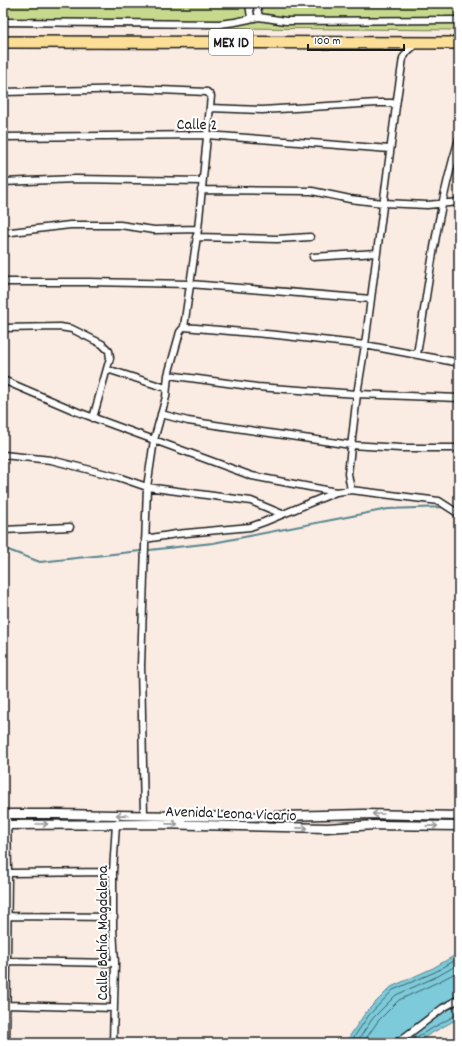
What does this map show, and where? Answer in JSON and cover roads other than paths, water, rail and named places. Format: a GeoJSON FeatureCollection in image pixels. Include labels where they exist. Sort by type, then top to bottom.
{"type":"FeatureCollection","features":[{"type":"Feature","properties":{"kind":"highway","name":"MEX 1D"},"geometry":{"type":"LineString","coordinates":[[3,42],[459,43]]}},
{"type":"Feature","properties":{"kind":"street"},"geometry":{"type":"LineString","coordinates":[[249,3],[251,18]]}},
{"type":"Feature","properties":{"kind":"street"},"geometry":{"type":"LineString","coordinates":[[256,3],[259,17]]}},
{"type":"Feature","properties":{"kind":"street"},"geometry":{"type":"LineString","coordinates":[[3,22],[219,24],[259,17],[286,21],[459,20]]}},
{"type":"Feature","properties":{"kind":"street"},"geometry":{"type":"LineString","coordinates":[[351,490],[348,474],[357,394],[365,345],[403,58],[417,43]]}},
{"type":"Feature","properties":{"kind":"street"},"geometry":{"type":"LineString","coordinates":[[3,92],[136,89],[207,92],[211,96],[198,229],[184,327],[180,332],[168,375],[166,397],[154,440],[147,488],[141,665],[144,816]]}},
{"type":"Feature","properties":{"kind":"street"},"geometry":{"type":"LineString","coordinates":[[210,108],[262,110],[377,103],[392,103],[396,106]]}},
{"type":"Feature","properties":{"kind":"street","name":"Calle 2"},"geometry":{"type":"LineString","coordinates":[[3,137],[207,135],[390,150]]}},
{"type":"Feature","properties":{"kind":"street"},"geometry":{"type":"LineString","coordinates":[[417,354],[441,204],[459,139]]}},
{"type":"Feature","properties":{"kind":"street"},"geometry":{"type":"LineString","coordinates":[[3,182],[75,178],[202,181]]}},
{"type":"Feature","properties":{"kind":"street"},"geometry":{"type":"LineString","coordinates":[[202,190],[312,192],[383,203],[427,205],[459,202]]}},
{"type":"Feature","properties":{"kind":"street"},"geometry":{"type":"LineString","coordinates":[[3,233],[70,225],[120,225],[154,230],[198,229]]}},
{"type":"Feature","properties":{"kind":"street"},"geometry":{"type":"LineString","coordinates":[[196,237],[277,239],[310,237]]}},
{"type":"Feature","properties":{"kind":"street"},"geometry":{"type":"LineString","coordinates":[[313,257],[377,254]]}},
{"type":"Feature","properties":{"kind":"street"},"geometry":{"type":"LineString","coordinates":[[3,282],[190,284],[371,299]]}},
{"type":"Feature","properties":{"kind":"street"},"geometry":{"type":"LineString","coordinates":[[3,328],[60,326],[72,329],[102,344],[109,351],[110,358],[93,418]]}},
{"type":"Feature","properties":{"kind":"street"},"geometry":{"type":"LineString","coordinates":[[184,327],[277,334],[365,345],[455,362],[459,359]]}},
{"type":"Feature","properties":{"kind":"street"},"geometry":{"type":"LineString","coordinates":[[107,369],[166,388]]}},
{"type":"Feature","properties":{"kind":"street"},"geometry":{"type":"LineString","coordinates":[[168,375],[257,387],[357,394],[459,398]]}},
{"type":"Feature","properties":{"kind":"street"},"geometry":{"type":"LineString","coordinates":[[3,380],[93,418],[252,476],[336,492]]}},
{"type":"Feature","properties":{"kind":"street"},"geometry":{"type":"LineString","coordinates":[[161,414],[188,421],[352,445],[400,448],[459,448]]}},
{"type":"Feature","properties":{"kind":"street"},"geometry":{"type":"LineString","coordinates":[[3,455],[51,460],[118,477],[147,488],[251,501],[282,514]]}},
{"type":"Feature","properties":{"kind":"street"},"geometry":{"type":"LineString","coordinates":[[145,539],[176,534],[250,527],[336,492],[351,490],[439,501],[459,514]]}},
{"type":"Feature","properties":{"kind":"street"},"geometry":{"type":"LineString","coordinates":[[3,530],[70,527]]}},
{"type":"Feature","properties":{"kind":"street"},"geometry":{"type":"LineString","coordinates":[[5,814],[8,873],[6,1043]]}},
{"type":"Feature","properties":{"kind":"street","name":"Avenida Leona Vicario"},"geometry":{"type":"LineString","coordinates":[[5,814],[239,817],[371,814],[459,816]]}},
{"type":"Feature","properties":{"kind":"street","name":"Calle Bahía Magdalena"},"geometry":{"type":"LineString","coordinates":[[113,1043],[115,963],[113,928],[116,824]]}},
{"type":"Feature","properties":{"kind":"street","name":"Avenida Leona Vicario"},"geometry":{"type":"LineString","coordinates":[[5,825],[157,824],[327,828],[376,825],[459,826]]}},
{"type":"Feature","properties":{"kind":"street"},"geometry":{"type":"LineString","coordinates":[[8,873],[114,872]]}},
{"type":"Feature","properties":{"kind":"street"},"geometry":{"type":"LineString","coordinates":[[8,916],[114,917]]}},
{"type":"Feature","properties":{"kind":"street"},"geometry":{"type":"LineString","coordinates":[[8,961],[115,963]]}},
{"type":"Feature","properties":{"kind":"street"},"geometry":{"type":"LineString","coordinates":[[397,1043],[444,1008],[459,999]]}},
{"type":"Feature","properties":{"kind":"street"},"geometry":{"type":"LineString","coordinates":[[7,1005],[114,1008]]}},
{"type":"Feature","properties":{"kind":"water"},"geometry":{"type":"Polygon","coordinates":[[[459,953],[459,1018],[414,1043],[345,1043],[366,1012],[391,987],[433,968],[459,953]]]}},
{"type":"Feature","properties":{"kind":"waterway"},"geometry":{"type":"LineString","coordinates":[[3,548],[40,562],[213,543],[388,509],[445,507]]}},
{"type":"Feature","properties":{"kind":"waterway"},"geometry":{"type":"LineString","coordinates":[[451,507],[459,507]]}}]}
